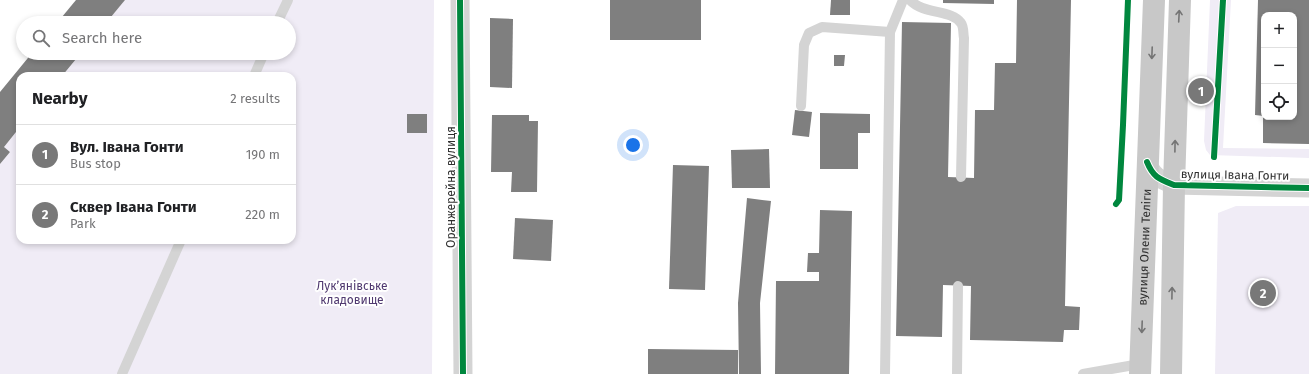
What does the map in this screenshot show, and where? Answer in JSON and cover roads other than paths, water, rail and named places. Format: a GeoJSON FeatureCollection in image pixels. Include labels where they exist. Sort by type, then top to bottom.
{"type":"FeatureCollection","features":[{"type":"Feature","properties":{"kind":"main road","name":"вулиця Олени Теліги"},"geometry":{"type":"LineString","coordinates":[[1140,369],[1154,0]]}},
{"type":"Feature","properties":{"kind":"main road"},"geometry":{"type":"LineString","coordinates":[[1171,374],[1174,185],[1180,0]]}},
{"type":"Feature","properties":{"kind":"street","name":"Оранжерейна вулиця"},"geometry":{"type":"LineString","coordinates":[[460,0],[463,374]]}},
{"type":"Feature","properties":{"kind":"street","name":"вулиця Івана Гонти"},"geometry":{"type":"LineString","coordinates":[[1147,162],[1151,173],[1174,185],[1309,188]]}},
{"type":"Feature","properties":{"kind":"lane"},"geometry":{"type":"LineString","coordinates":[[281,16],[288,0]]}},
{"type":"Feature","properties":{"kind":"lane"},"geometry":{"type":"LineString","coordinates":[[884,374],[890,32],[903,0]]}},
{"type":"Feature","properties":{"kind":"lane"},"geometry":{"type":"LineString","coordinates":[[910,0],[914,5],[930,11],[954,16],[962,24],[964,38],[960,177]]}},
{"type":"Feature","properties":{"kind":"lane"},"geometry":{"type":"LineString","coordinates":[[801,106],[804,45],[809,33],[822,27],[890,32]]}},
{"type":"Feature","properties":{"kind":"lane"},"geometry":{"type":"LineString","coordinates":[[256,72],[261,60]]}},
{"type":"Feature","properties":{"kind":"lane"},"geometry":{"type":"LineString","coordinates":[[122,374],[179,244]]}},
{"type":"Feature","properties":{"kind":"lane"},"geometry":{"type":"LineString","coordinates":[[957,374],[958,286]]}},
{"type":"Feature","properties":{"kind":"lane"},"geometry":{"type":"LineString","coordinates":[[1083,374],[1140,369]]}},
{"type":"Feature","properties":{"kind":"place","name":"Вул. Івана Гонти"},"geometry":{"type":"Point","coordinates":[1201,91]}},
{"type":"Feature","properties":{"kind":"place","name":"Сквер Івана Гонти"},"geometry":{"type":"Point","coordinates":[1263,293]}},
{"type":"Feature","properties":{"kind":"park label","name":"Лукʼянівське кладовище"},"geometry":{"type":"Point","coordinates":[352,293]}}]}
